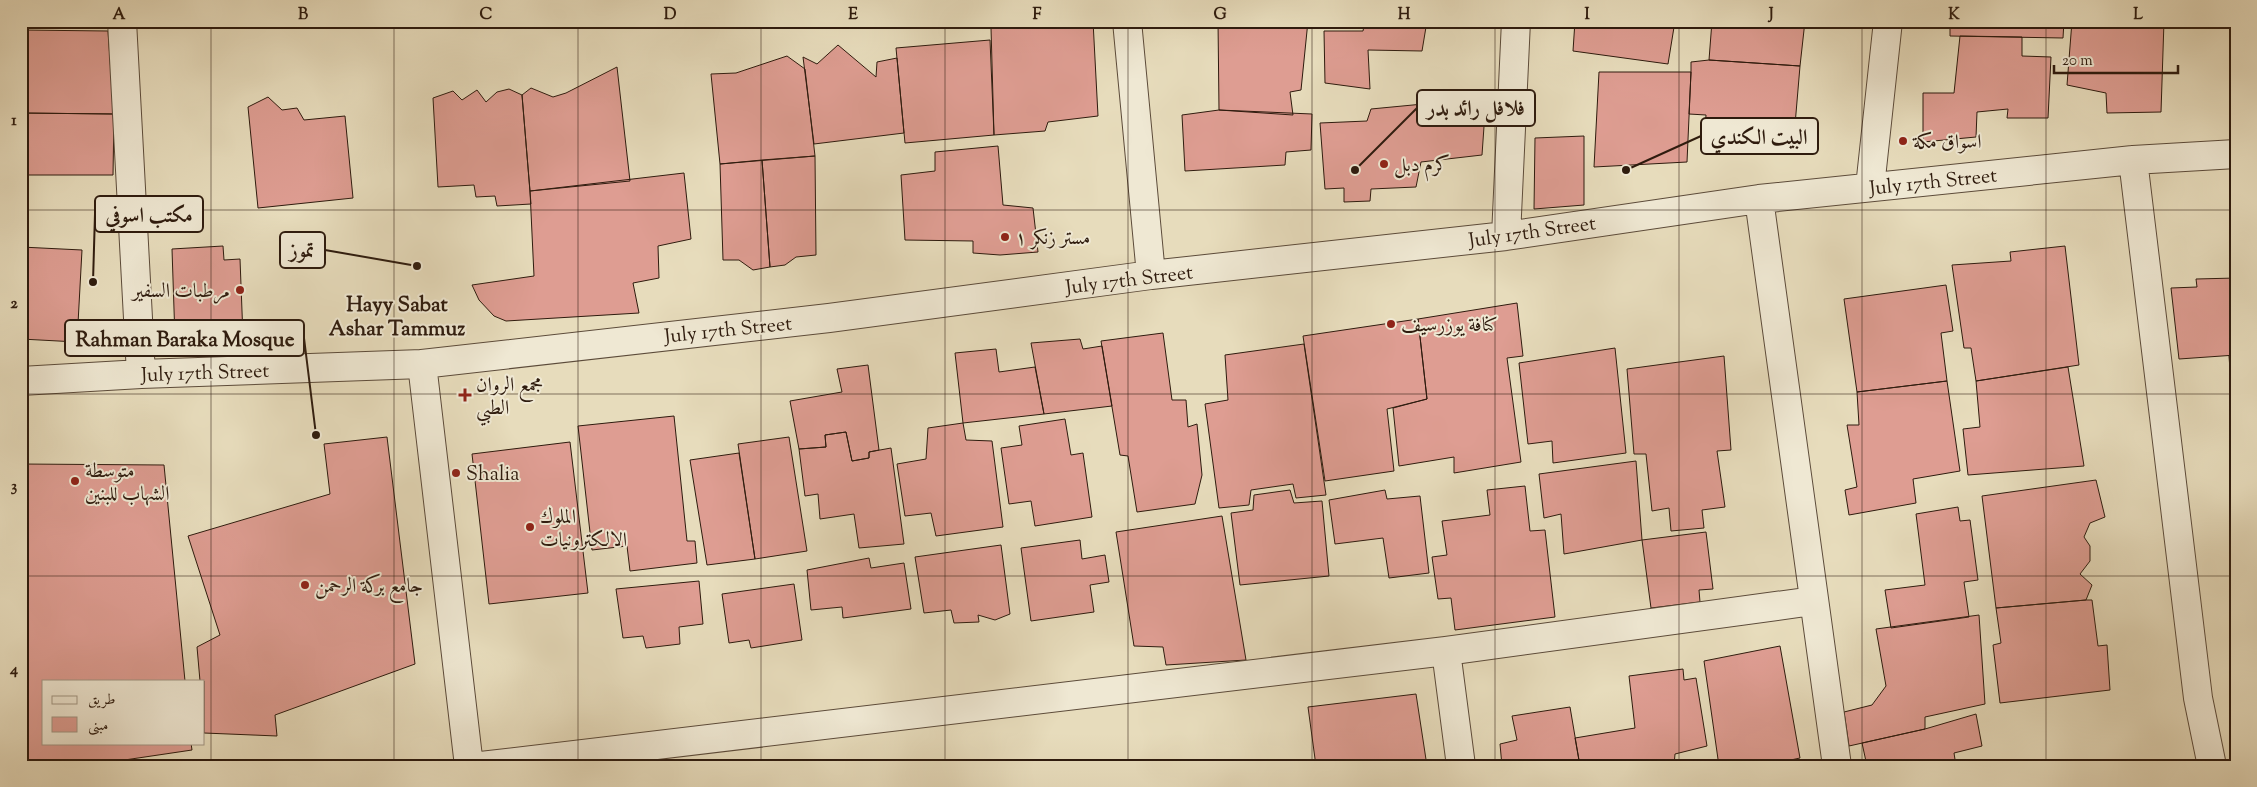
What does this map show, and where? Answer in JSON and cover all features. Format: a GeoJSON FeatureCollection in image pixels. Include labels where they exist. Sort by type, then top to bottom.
{"type":"FeatureCollection","features":[{"type":"Feature","properties":{"kind":"street"},"geometry":{"type":"LineString","coordinates":[[122,21],[141,374]]}},
{"type":"Feature","properties":{"kind":"street"},"geometry":{"type":"LineString","coordinates":[[1127,21],[1151,275]]}},
{"type":"Feature","properties":{"kind":"street"},"geometry":{"type":"LineString","coordinates":[[1506,236],[1516,21]]}},
{"type":"Feature","properties":{"kind":"street"},"geometry":{"type":"LineString","coordinates":[[1870,188],[1888,21]]}},
{"type":"Feature","properties":{"kind":"street","name":"July 17th Street"},"geometry":{"type":"LineString","coordinates":[[21,380],[422,364],[829,318],[1151,275],[1506,236],[1759,200],[2133,160],[2236,154]]}},
{"type":"Feature","properties":{"kind":"street"},"geometry":{"type":"LineString","coordinates":[[2133,160],[2198,698],[2212,766]]}},
{"type":"Feature","properties":{"kind":"street"},"geometry":{"type":"LineString","coordinates":[[1759,200],[1837,766]]}},
{"type":"Feature","properties":{"kind":"street"},"geometry":{"type":"LineString","coordinates":[[422,364],[469,766]]}},
{"type":"Feature","properties":{"kind":"street"},"geometry":{"type":"LineString","coordinates":[[482,766],[1446,651],[1813,602]]}},
{"type":"Feature","properties":{"kind":"street"},"geometry":{"type":"LineString","coordinates":[[1446,651],[1461,766]]}},
{"type":"Feature","properties":{"kind":"building"},"geometry":{"type":"Polygon","coordinates":[[[1051,21],[1093,21],[1098,116],[1048,122],[1045,131],[994,135],[991,28],[1051,21]]]}},
{"type":"Feature","properties":{"kind":"building"},"geometry":{"type":"Polygon","coordinates":[[[1218,21],[1308,21],[1301,90],[1290,92],[1293,115],[1219,110],[1218,21]]]}},
{"type":"Feature","properties":{"kind":"building"},"geometry":{"type":"Polygon","coordinates":[[[1365,21],[1427,21],[1422,51],[1368,50],[1370,89],[1325,83],[1324,31],[1363,31],[1365,21]]]}},
{"type":"Feature","properties":{"kind":"building"},"geometry":{"type":"Polygon","coordinates":[[[1575,21],[1675,21],[1668,64],[1573,51],[1575,21]]]}},
{"type":"Feature","properties":{"kind":"building"},"geometry":{"type":"Polygon","coordinates":[[[1712,21],[1805,21],[1800,66],[1709,60],[1712,21]]]}},
{"type":"Feature","properties":{"kind":"building"},"geometry":{"type":"Polygon","coordinates":[[[1950,21],[2064,21],[2063,38],[1950,36],[1950,21]]]}},
{"type":"Feature","properties":{"kind":"building"},"geometry":{"type":"Polygon","coordinates":[[[2072,21],[2164,21],[2161,112],[2107,113],[2106,93],[2067,85],[2072,21]]]}},
{"type":"Feature","properties":{"kind":"building"},"geometry":{"type":"Polygon","coordinates":[[[21,30],[108,31],[114,114],[21,113],[21,30]]]}},
{"type":"Feature","properties":{"kind":"building"},"geometry":{"type":"Polygon","coordinates":[[[1960,36],[2022,37],[2022,56],[2051,57],[2048,118],[2007,118],[2008,109],[1977,112],[1976,137],[1923,142],[1923,93],[1954,93],[1960,36]]]}},
{"type":"Feature","properties":{"kind":"building"},"geometry":{"type":"Polygon","coordinates":[[[990,40],[994,135],[905,143],[896,48],[990,40]]]}},
{"type":"Feature","properties":{"kind":"building"},"geometry":{"type":"Polygon","coordinates":[[[838,45],[876,77],[877,62],[897,58],[904,133],[814,144],[803,57],[817,64],[838,45]]]}},
{"type":"Feature","properties":{"kind":"building"},"geometry":{"type":"Polygon","coordinates":[[[787,56],[805,69],[815,156],[720,164],[711,74],[736,73],[787,56]]]}},
{"type":"Feature","properties":{"kind":"building"},"geometry":{"type":"Polygon","coordinates":[[[1709,60],[1800,66],[1795,125],[1777,124],[1775,148],[1704,149],[1706,115],[1689,114],[1691,62],[1709,60]]]}},
{"type":"Feature","properties":{"kind":"building"},"geometry":{"type":"Polygon","coordinates":[[[617,67],[630,181],[530,191],[522,95],[531,88],[553,97],[566,93],[617,67]]]}},
{"type":"Feature","properties":{"kind":"building"},"geometry":{"type":"Polygon","coordinates":[[[1599,72],[1691,72],[1687,162],[1594,167],[1599,72]]]}},
{"type":"Feature","properties":{"kind":"building"},"geometry":{"type":"Polygon","coordinates":[[[509,89],[522,95],[531,204],[497,206],[495,196],[476,197],[474,185],[438,187],[433,98],[453,91],[462,100],[477,90],[486,102],[497,92],[509,89]]]}},
{"type":"Feature","properties":{"kind":"building"},"geometry":{"type":"Polygon","coordinates":[[[268,97],[282,110],[297,108],[304,120],[345,116],[353,198],[258,208],[248,107],[268,97]]]}},
{"type":"Feature","properties":{"kind":"building"},"geometry":{"type":"Polygon","coordinates":[[[1486,98],[1482,155],[1421,162],[1416,187],[1371,189],[1370,201],[1344,202],[1344,188],[1325,189],[1320,123],[1367,121],[1371,109],[1486,98]]]}},
{"type":"Feature","properties":{"kind":"building"},"geometry":{"type":"Polygon","coordinates":[[[1219,110],[1312,114],[1311,150],[1286,152],[1285,165],[1185,171],[1182,115],[1219,110]]]}},
{"type":"Feature","properties":{"kind":"building"},"geometry":{"type":"Polygon","coordinates":[[[21,113],[114,114],[113,175],[21,175],[21,113]]]}},
{"type":"Feature","properties":{"kind":"building"},"geometry":{"type":"Polygon","coordinates":[[[1584,136],[1584,205],[1534,209],[1535,138],[1584,136]]]}},
{"type":"Feature","properties":{"kind":"building"},"geometry":{"type":"Polygon","coordinates":[[[998,146],[1003,205],[1033,208],[1038,252],[1000,255],[973,253],[973,241],[905,240],[901,175],[935,171],[935,152],[998,146]]]}},
{"type":"Feature","properties":{"kind":"building"},"geometry":{"type":"Polygon","coordinates":[[[815,156],[816,255],[796,257],[785,265],[770,267],[762,160],[815,156]]]}},
{"type":"Feature","properties":{"kind":"building"},"geometry":{"type":"Polygon","coordinates":[[[762,160],[770,267],[753,270],[739,260],[723,260],[720,164],[762,160]]]}},
{"type":"Feature","properties":{"kind":"building"},"geometry":{"type":"Polygon","coordinates":[[[684,173],[691,239],[658,246],[659,278],[633,283],[639,313],[506,321],[494,316],[479,300],[472,285],[534,276],[530,191],[684,173]]]}},
{"type":"Feature","properties":{"kind":"building"},"geometry":{"type":"Polygon","coordinates":[[[223,246],[224,260],[240,259],[243,337],[175,339],[172,249],[223,246]]]}},
{"type":"Feature","properties":{"kind":"building"},"geometry":{"type":"Polygon","coordinates":[[[2065,246],[2079,365],[1976,381],[1971,348],[1964,348],[1952,265],[2011,261],[2010,252],[2065,246]]]}},
{"type":"Feature","properties":{"kind":"building"},"geometry":{"type":"Polygon","coordinates":[[[21,247],[82,250],[77,342],[21,339],[21,247]]]}},
{"type":"Feature","properties":{"kind":"building"},"geometry":{"type":"Polygon","coordinates":[[[2236,278],[2236,355],[2179,359],[2171,288],[2197,287],[2196,279],[2236,278]]]}},
{"type":"Feature","properties":{"kind":"building"},"geometry":{"type":"Polygon","coordinates":[[[1946,285],[1953,331],[1941,333],[1947,381],[1857,392],[1844,299],[1946,285]]]}},
{"type":"Feature","properties":{"kind":"building"},"geometry":{"type":"Polygon","coordinates":[[[1517,303],[1523,356],[1507,358],[1521,462],[1454,473],[1454,457],[1399,466],[1393,408],[1427,399],[1418,319],[1517,303]]]}},
{"type":"Feature","properties":{"kind":"building"},"geometry":{"type":"Polygon","coordinates":[[[1418,319],[1427,399],[1387,409],[1394,471],[1325,481],[1303,336],[1418,319]]]}},
{"type":"Feature","properties":{"kind":"building"},"geometry":{"type":"Polygon","coordinates":[[[1163,333],[1172,400],[1186,400],[1188,427],[1197,424],[1202,475],[1195,504],[1137,512],[1128,456],[1120,455],[1101,341],[1163,333]]]}},
{"type":"Feature","properties":{"kind":"building"},"geometry":{"type":"Polygon","coordinates":[[[1080,339],[1083,349],[1102,346],[1112,406],[1044,414],[1031,343],[1080,339]]]}},
{"type":"Feature","properties":{"kind":"building"},"geometry":{"type":"Polygon","coordinates":[[[1304,344],[1326,495],[1296,498],[1293,484],[1251,490],[1249,505],[1219,508],[1205,404],[1228,400],[1225,355],[1304,344]]]}},
{"type":"Feature","properties":{"kind":"building"},"geometry":{"type":"Polygon","coordinates":[[[1615,348],[1626,453],[1553,463],[1552,441],[1528,444],[1519,363],[1615,348]]]}},
{"type":"Feature","properties":{"kind":"building"},"geometry":{"type":"Polygon","coordinates":[[[996,349],[999,372],[1035,367],[1044,414],[963,423],[955,353],[996,349]]]}},
{"type":"Feature","properties":{"kind":"building"},"geometry":{"type":"Polygon","coordinates":[[[2236,355],[2236,453],[2229,356],[2236,355]]]}},
{"type":"Feature","properties":{"kind":"building"},"geometry":{"type":"Polygon","coordinates":[[[1724,356],[1731,450],[1717,451],[1725,507],[1702,510],[1704,528],[1671,531],[1669,508],[1652,511],[1646,454],[1634,454],[1627,369],[1724,356]]]}},
{"type":"Feature","properties":{"kind":"building"},"geometry":{"type":"Polygon","coordinates":[[[868,365],[879,450],[869,452],[869,458],[852,461],[846,432],[825,435],[826,447],[799,449],[790,401],[842,392],[837,369],[868,365]]]}},
{"type":"Feature","properties":{"kind":"building"},"geometry":{"type":"Polygon","coordinates":[[[2068,367],[2084,466],[1968,475],[1963,429],[1980,427],[1976,381],[2068,367]]]}},
{"type":"Feature","properties":{"kind":"building"},"geometry":{"type":"Polygon","coordinates":[[[1947,381],[1960,471],[1913,479],[1916,503],[1849,515],[1845,490],[1857,487],[1847,425],[1859,425],[1857,392],[1947,381]]]}},
{"type":"Feature","properties":{"kind":"building"},"geometry":{"type":"Polygon","coordinates":[[[674,416],[687,541],[695,541],[697,563],[630,571],[627,546],[592,550],[578,426],[674,416]]]}},
{"type":"Feature","properties":{"kind":"building"},"geometry":{"type":"Polygon","coordinates":[[[1065,419],[1071,455],[1083,453],[1092,517],[1035,526],[1031,501],[1009,504],[1001,448],[1022,445],[1019,426],[1065,419]]]}},
{"type":"Feature","properties":{"kind":"building"},"geometry":{"type":"Polygon","coordinates":[[[963,423],[966,440],[992,441],[1003,527],[936,536],[931,513],[905,516],[897,464],[926,459],[928,428],[963,423]]]}},
{"type":"Feature","properties":{"kind":"building"},"geometry":{"type":"Polygon","coordinates":[[[846,432],[852,461],[869,458],[869,452],[891,448],[904,544],[859,548],[854,514],[820,519],[818,494],[805,496],[799,449],[826,447],[825,435],[846,432]]]}},
{"type":"Feature","properties":{"kind":"building","name":"جامع بركة الرحمن"},"geometry":{"type":"Polygon","coordinates":[[[387,437],[415,664],[275,715],[277,736],[205,733],[205,680],[200,680],[197,647],[220,635],[188,536],[330,494],[324,444],[387,437]]]}},
{"type":"Feature","properties":{"kind":"building"},"geometry":{"type":"Polygon","coordinates":[[[789,437],[807,551],[755,559],[738,444],[789,437]]]}},
{"type":"Feature","properties":{"kind":"building"},"geometry":{"type":"Polygon","coordinates":[[[570,442],[588,593],[489,604],[472,454],[570,442]]]}},
{"type":"Feature","properties":{"kind":"building"},"geometry":{"type":"Polygon","coordinates":[[[739,453],[755,559],[707,565],[690,460],[739,453]]]}},
{"type":"Feature","properties":{"kind":"building"},"geometry":{"type":"Polygon","coordinates":[[[1636,461],[1642,540],[1564,554],[1561,514],[1544,518],[1539,474],[1636,461]]]}},
{"type":"Feature","properties":{"kind":"building"},"geometry":{"type":"Polygon","coordinates":[[[21,464],[164,465],[185,680],[42,680],[42,744],[191,744],[192,750],[84,766],[21,766],[21,464]]]}},
{"type":"Feature","properties":{"kind":"building"},"geometry":{"type":"Polygon","coordinates":[[[2096,480],[2105,517],[2090,523],[2084,537],[2090,546],[2090,561],[2080,574],[2092,585],[2086,600],[1996,608],[1982,496],[2096,480]]]}},
{"type":"Feature","properties":{"kind":"building"},"geometry":{"type":"Polygon","coordinates":[[[1525,486],[1530,531],[1545,530],[1555,617],[1455,630],[1451,598],[1438,599],[1432,557],[1447,555],[1442,521],[1490,515],[1487,490],[1525,486]]]}},
{"type":"Feature","properties":{"kind":"building"},"geometry":{"type":"Polygon","coordinates":[[[1290,490],[1294,503],[1322,501],[1329,576],[1240,585],[1231,513],[1253,510],[1254,495],[1290,490]]]}},
{"type":"Feature","properties":{"kind":"building"},"geometry":{"type":"Polygon","coordinates":[[[1385,490],[1387,499],[1420,496],[1429,573],[1389,578],[1383,538],[1335,544],[1329,500],[1385,490]]]}},
{"type":"Feature","properties":{"kind":"building"},"geometry":{"type":"Polygon","coordinates":[[[1958,507],[1960,521],[1970,520],[1978,580],[1964,582],[1969,617],[1891,628],[1885,590],[1925,585],[1916,514],[1958,507]]]}},
{"type":"Feature","properties":{"kind":"building"},"geometry":{"type":"Polygon","coordinates":[[[1222,516],[1246,660],[1166,665],[1163,647],[1134,646],[1116,532],[1222,516]]]}},
{"type":"Feature","properties":{"kind":"building"},"geometry":{"type":"Polygon","coordinates":[[[1706,532],[1713,589],[1699,590],[1700,602],[1651,608],[1642,540],[1706,532]]]}},
{"type":"Feature","properties":{"kind":"building"},"geometry":{"type":"Polygon","coordinates":[[[1080,540],[1082,559],[1105,555],[1109,582],[1090,585],[1094,612],[1031,621],[1021,548],[1080,540]]]}},
{"type":"Feature","properties":{"kind":"building"},"geometry":{"type":"Polygon","coordinates":[[[1001,545],[1010,614],[995,620],[978,615],[979,622],[954,623],[951,610],[924,613],[915,557],[1001,545]]]}},
{"type":"Feature","properties":{"kind":"building"},"geometry":{"type":"Polygon","coordinates":[[[869,558],[871,568],[904,563],[911,609],[843,618],[842,607],[811,610],[807,570],[869,558]]]}},
{"type":"Feature","properties":{"kind":"building"},"geometry":{"type":"Polygon","coordinates":[[[699,581],[703,624],[679,627],[680,644],[646,648],[643,636],[623,638],[616,589],[699,581]]]}},
{"type":"Feature","properties":{"kind":"building"},"geometry":{"type":"Polygon","coordinates":[[[794,584],[802,640],[751,648],[749,640],[729,643],[722,594],[794,584]]]}},
{"type":"Feature","properties":{"kind":"building"},"geometry":{"type":"Polygon","coordinates":[[[2092,600],[2098,646],[2107,645],[2110,690],[2000,703],[1993,645],[2001,643],[1996,608],[2092,600]]]}},
{"type":"Feature","properties":{"kind":"building"},"geometry":{"type":"Polygon","coordinates":[[[1979,615],[1985,704],[1925,717],[1925,729],[1849,746],[1844,712],[1872,705],[1886,686],[1876,629],[1979,615]]]}},
{"type":"Feature","properties":{"kind":"building"},"geometry":{"type":"Polygon","coordinates":[[[1780,646],[1800,758],[1763,766],[1719,766],[1704,661],[1780,646]]]}},
{"type":"Feature","properties":{"kind":"building"},"geometry":{"type":"Polygon","coordinates":[[[2236,666],[2236,701],[2232,702],[2230,667],[2236,666]]]}},
{"type":"Feature","properties":{"kind":"building"},"geometry":{"type":"Polygon","coordinates":[[[1683,669],[1684,680],[1696,678],[1707,746],[1675,754],[1674,766],[1580,766],[1575,738],[1635,728],[1629,676],[1683,669]]]}},
{"type":"Feature","properties":{"kind":"building"},"geometry":{"type":"Polygon","coordinates":[[[1416,694],[1427,766],[1316,766],[1308,707],[1416,694]]]}},
{"type":"Feature","properties":{"kind":"building"},"geometry":{"type":"Polygon","coordinates":[[[1570,707],[1580,766],[1502,766],[1500,744],[1517,740],[1512,716],[1570,707]]]}},
{"type":"Feature","properties":{"kind":"building"},"geometry":{"type":"Polygon","coordinates":[[[1976,714],[1982,746],[1954,753],[1956,766],[1867,766],[1862,743],[1925,729],[1976,714]]]}},
{"type":"Feature","properties":{"kind":"building"},"geometry":{"type":"Polygon","coordinates":[[[215,760],[216,766],[171,766],[215,760]]]}},
{"type":"Feature","properties":{"kind":"place","name":"اسواق مكة"},"geometry":{"type":"Point","coordinates":[1903,141]}},
{"type":"Feature","properties":{"kind":"place","name":"كرم دبل"},"geometry":{"type":"Point","coordinates":[1384,164]}},
{"type":"Feature","properties":{"kind":"place","name":"فلافل رائد بدر"},"geometry":{"type":"Point","coordinates":[1355,170]}},
{"type":"Feature","properties":{"kind":"place","name":"البيت الكندي"},"geometry":{"type":"Point","coordinates":[1626,170]}},
{"type":"Feature","properties":{"kind":"place","name":"مستر زنكر ١"},"geometry":{"type":"Point","coordinates":[1005,237]}},
{"type":"Feature","properties":{"kind":"place","name":"تموز"},"geometry":{"type":"Point","coordinates":[417,266]}},
{"type":"Feature","properties":{"kind":"place","name":"مكتب اسوفي"},"geometry":{"type":"Point","coordinates":[93,282]}},
{"type":"Feature","properties":{"kind":"place","name":"مرطبات السفير"},"geometry":{"type":"Point","coordinates":[240,290]}},
{"type":"Feature","properties":{"kind":"place","name":"كنافة يوزرسيف"},"geometry":{"type":"Point","coordinates":[1391,324]}},
{"type":"Feature","properties":{"kind":"place","name":"مجمع الروان الطبي"},"geometry":{"type":"Point","coordinates":[465,395]}},
{"type":"Feature","properties":{"kind":"place","name":"Rahman Baraka Mosque"},"geometry":{"type":"Point","coordinates":[316,435]}},
{"type":"Feature","properties":{"kind":"place","name":"Shalia"},"geometry":{"type":"Point","coordinates":[456,473]}},
{"type":"Feature","properties":{"kind":"place","name":"متوسطة الشهاب للبنين"},"geometry":{"type":"Point","coordinates":[75,481]}},
{"type":"Feature","properties":{"kind":"place","name":"الملوك الالكترونيات"},"geometry":{"type":"Point","coordinates":[530,527]}},
{"type":"Feature","properties":{"kind":"place","name":"جامع بركة الرحمن"},"geometry":{"type":"Point","coordinates":[305,585]}},
{"type":"Feature","properties":{"kind":"district","name":"Hayy Sabat Ashar Tammuz"},"geometry":{"type":"Point","coordinates":[397,316]}}]}
